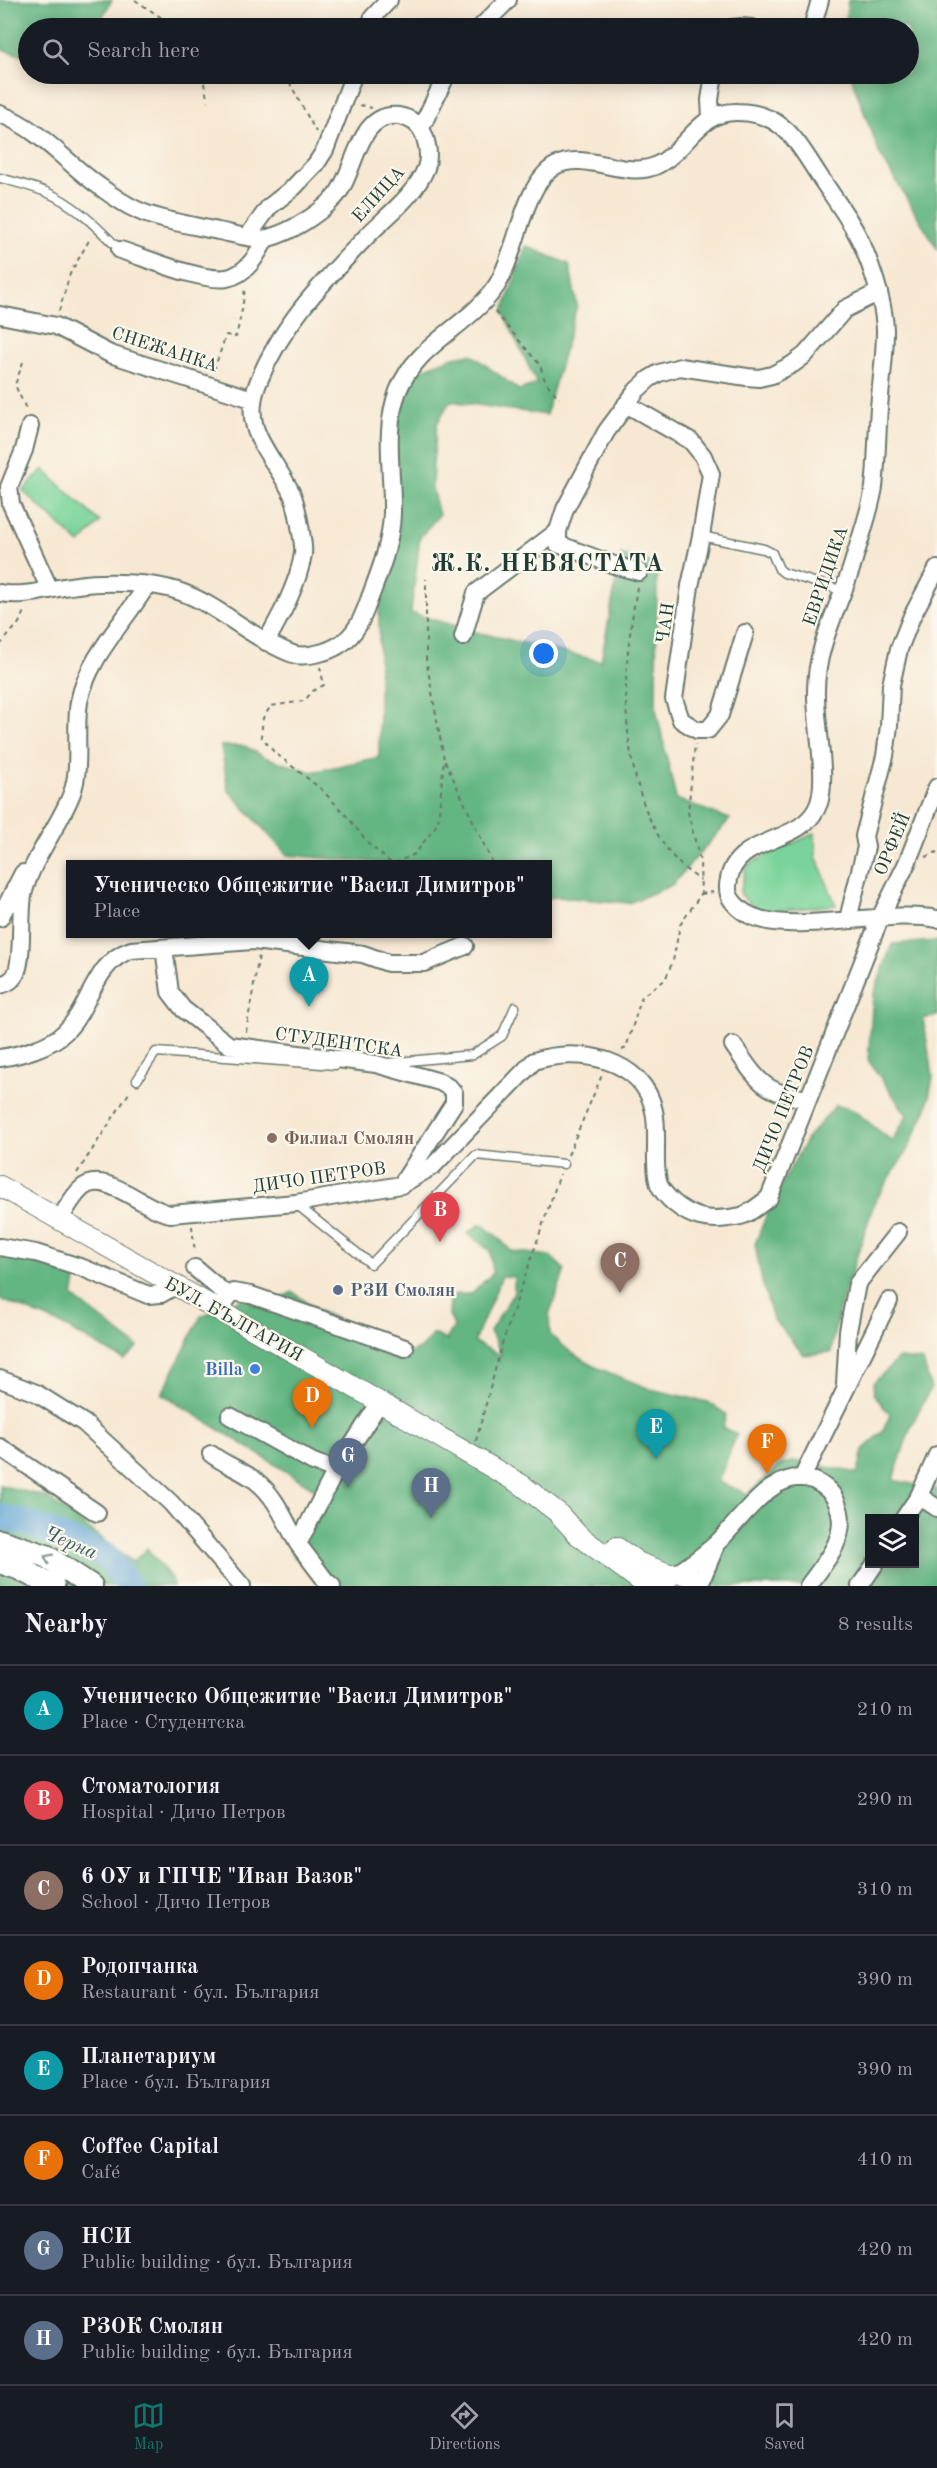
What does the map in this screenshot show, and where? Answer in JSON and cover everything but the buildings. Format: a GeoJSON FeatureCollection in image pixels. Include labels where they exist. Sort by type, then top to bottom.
{"type":"FeatureCollection","features":[{"type":"Feature","properties":{"kind":"main road"},"geometry":{"type":"LineString","coordinates":[[0,1541],[46,1557],[92,1586]]}},
{"type":"Feature","properties":{"kind":"main road"},"geometry":{"type":"LineString","coordinates":[[0,1562],[53,1586]]}},
{"type":"Feature","properties":{"kind":"street"},"geometry":{"type":"LineString","coordinates":[[374,18],[389,0]]}},
{"type":"Feature","properties":{"kind":"street"},"geometry":{"type":"LineString","coordinates":[[490,18],[508,0]]}},
{"type":"Feature","properties":{"kind":"street"},"geometry":{"type":"LineString","coordinates":[[815,18],[820,0]]}},
{"type":"Feature","properties":{"kind":"street"},"geometry":{"type":"LineString","coordinates":[[248,236],[268,207],[293,188],[325,150],[350,84]]}},
{"type":"Feature","properties":{"kind":"street"},"geometry":{"type":"LineString","coordinates":[[421,128],[442,84]]}},
{"type":"Feature","properties":{"kind":"street"},"geometry":{"type":"LineString","coordinates":[[0,593],[31,595],[81,584],[147,585],[177,590],[211,606],[266,642],[294,655],[317,654],[342,645],[362,622],[387,550],[392,518],[390,417],[400,384],[418,358],[466,318],[496,287],[515,244],[538,181],[558,164],[578,162],[636,169],[654,166],[672,153],[711,117],[712,84]]}},
{"type":"Feature","properties":{"kind":"street","name":"ЕВРИДИКА"},"geometry":{"type":"LineString","coordinates":[[711,117],[727,112],[752,112],[775,120],[796,140],[864,247],[879,292],[885,326],[874,489],[844,591],[826,630],[818,660],[816,693],[821,769],[819,803],[806,823],[780,838],[750,849],[731,867],[727,890],[734,904],[748,915],[769,922],[795,924],[881,916]]}},
{"type":"Feature","properties":{"kind":"street"},"geometry":{"type":"LineString","coordinates":[[0,114],[43,138],[99,186],[139,211],[265,240],[256,259],[242,271],[228,278],[205,277],[120,250]]}},
{"type":"Feature","properties":{"kind":"street","name":"ЕЛИЦА"},"geometry":{"type":"LineString","coordinates":[[265,240],[307,219],[337,196],[366,131],[381,119],[394,115],[408,118],[421,128],[429,147],[426,168],[412,190],[310,296],[286,329],[264,367],[252,399],[252,419],[258,438],[291,494],[299,515],[303,552],[283,611],[266,642]]}},
{"type":"Feature","properties":{"kind":"street"},"geometry":{"type":"LineString","coordinates":[[639,572],[558,544],[558,531],[565,509],[606,432],[637,390],[650,379],[669,369],[680,367],[759,378],[781,371],[804,355],[845,309],[879,292]]}},
{"type":"Feature","properties":{"kind":"street","name":"СНЕЖАНКА"},"geometry":{"type":"LineString","coordinates":[[0,315],[56,326],[111,354],[152,369],[209,384],[252,399]]}},
{"type":"Feature","properties":{"kind":"street","name":"ЧАН"},"geometry":{"type":"LineString","coordinates":[[626,404],[691,441],[703,456],[711,474],[690,586],[674,699],[681,720],[697,730]]}},
{"type":"Feature","properties":{"kind":"street"},"geometry":{"type":"LineString","coordinates":[[30,426],[24,450],[9,487],[11,504],[50,590]]}},
{"type":"Feature","properties":{"kind":"street"},"geometry":{"type":"LineString","coordinates":[[463,637],[476,593],[558,531]]}},
{"type":"Feature","properties":{"kind":"street"},"geometry":{"type":"LineString","coordinates":[[848,919],[866,847],[864,836],[885,756],[891,685],[899,649],[912,616],[937,568]]}},
{"type":"Feature","properties":{"kind":"street"},"geometry":{"type":"LineString","coordinates":[[0,986],[14,979],[21,963],[23,893],[37,856],[72,792],[76,772],[76,734],[80,701],[87,677],[101,650],[147,585]]}},
{"type":"Feature","properties":{"kind":"street"},"geometry":{"type":"LineString","coordinates":[[697,730],[708,730],[720,715],[745,633]]}},
{"type":"Feature","properties":{"kind":"street","name":"ОРФЕЙ"},"geometry":{"type":"LineString","coordinates":[[881,916],[907,863],[937,787]]}},
{"type":"Feature","properties":{"kind":"street"},"geometry":{"type":"LineString","coordinates":[[0,918],[21,876],[37,856]]}},
{"type":"Feature","properties":{"kind":"street"},"geometry":{"type":"LineString","coordinates":[[881,916],[923,916],[937,919]]}},
{"type":"Feature","properties":{"kind":"street","name":"ДИЧО ПЕТРОВ"},"geometry":{"type":"LineString","coordinates":[[59,1220],[85,1185],[101,1183],[115,1186],[156,1211],[171,1214],[296,1203],[401,1185],[433,1166],[534,1061],[549,1056],[577,1054],[608,1062],[631,1073],[645,1085],[654,1111],[658,1182],[670,1200],[686,1214],[711,1221],[745,1215],[769,1198],[881,916]]}},
{"type":"Feature","properties":{"kind":"street"},"geometry":{"type":"LineString","coordinates":[[0,1058],[26,1054],[64,1034],[86,1005],[102,971],[119,954],[131,950],[261,942],[363,954],[388,963],[424,963],[465,946]]}},
{"type":"Feature","properties":{"kind":"street","name":"СТУДЕНТСКА"},"geometry":{"type":"LineString","coordinates":[[164,948],[170,992],[183,1009],[229,1045],[376,1064],[440,1082],[450,1088],[454,1093],[454,1103],[401,1185]]}},
{"type":"Feature","properties":{"kind":"street"},"geometry":{"type":"LineString","coordinates":[[733,1045],[752,1072],[767,1088],[784,1095],[808,1099]]}},
{"type":"Feature","properties":{"kind":"street","name":"БУЛ. БЪЛГАРИЯ"},"geometry":{"type":"LineString","coordinates":[[0,1186],[175,1286],[223,1303],[380,1402],[536,1494],[557,1512],[578,1536],[647,1586]]}},
{"type":"Feature","properties":{"kind":"street"},"geometry":{"type":"LineString","coordinates":[[845,1391],[848,1331],[857,1284],[898,1232]]}},
{"type":"Feature","properties":{"kind":"street"},"geometry":{"type":"LineString","coordinates":[[0,1247],[36,1253],[83,1268],[148,1295],[161,1294],[175,1286]]}},
{"type":"Feature","properties":{"kind":"street"},"geometry":{"type":"LineString","coordinates":[[195,1268],[223,1303],[233,1292],[251,1295],[405,1348]]}},
{"type":"Feature","properties":{"kind":"street"},"geometry":{"type":"LineString","coordinates":[[802,1478],[889,1301]]}},
{"type":"Feature","properties":{"kind":"street"},"geometry":{"type":"LineString","coordinates":[[0,1379],[36,1393],[84,1423],[171,1503],[242,1586]]}},
{"type":"Feature","properties":{"kind":"street"},"geometry":{"type":"LineString","coordinates":[[298,1544],[336,1470],[380,1402]]}},
{"type":"Feature","properties":{"kind":"street"},"geometry":{"type":"LineString","coordinates":[[230,1416],[313,1462],[336,1470]]}},
{"type":"Feature","properties":{"kind":"street"},"geometry":{"type":"LineString","coordinates":[[0,1447],[97,1513]]}},
{"type":"Feature","properties":{"kind":"street"},"geometry":{"type":"LineString","coordinates":[[211,1454],[227,1466],[257,1481],[272,1497],[298,1544],[332,1586]]}},
{"type":"Feature","properties":{"kind":"street"},"geometry":{"type":"LineString","coordinates":[[907,1514],[919,1496],[937,1455]]}},
{"type":"Feature","properties":{"kind":"street"},"geometry":{"type":"LineString","coordinates":[[670,1578],[718,1542],[773,1486],[789,1478],[802,1478],[817,1482],[830,1491],[838,1505],[841,1520],[840,1535],[834,1549],[808,1586]]}},
{"type":"Feature","properties":{"kind":"street"},"geometry":{"type":"LineString","coordinates":[[919,1496],[937,1508]]}},
{"type":"Feature","properties":{"kind":"street","name":"БУЛ. БЪЛГАРИЯ"},"geometry":{"type":"LineString","coordinates":[[557,1512],[585,1527],[639,1563],[670,1578],[687,1575],[698,1586]]}},
{"type":"Feature","properties":{"kind":"street"},"geometry":{"type":"LineString","coordinates":[[698,1586],[718,1542]]}},
{"type":"Feature","properties":{"kind":"street"},"geometry":{"type":"LineString","coordinates":[[860,1586],[872,1568]]}},
{"type":"Feature","properties":{"kind":"lane"},"geometry":{"type":"LineString","coordinates":[[0,178],[46,192],[77,210],[97,226],[120,250]]}},
{"type":"Feature","properties":{"kind":"lane"},"geometry":{"type":"LineString","coordinates":[[701,536],[764,549],[772,553],[778,569],[784,573],[844,591]]}},
{"type":"Feature","properties":{"kind":"lane"},"geometry":{"type":"LineString","coordinates":[[137,1080],[156,1052],[322,1066],[376,1064],[472,1054],[502,1036],[515,1007]]}},
{"type":"Feature","properties":{"kind":"lane"},"geometry":{"type":"LineString","coordinates":[[296,1203],[371,1264],[476,1155],[564,1164]]}},
{"type":"Feature","properties":{"kind":"path"},"geometry":{"type":"LineString","coordinates":[[135,0],[162,18]]}},
{"type":"Feature","properties":{"kind":"path"},"geometry":{"type":"LineString","coordinates":[[204,84],[208,102]]}},
{"type":"Feature","properties":{"kind":"path"},"geometry":{"type":"LineString","coordinates":[[290,84],[325,150]]}},
{"type":"Feature","properties":{"kind":"path"},"geometry":{"type":"LineString","coordinates":[[58,313],[70,274],[97,226]]}},
{"type":"Feature","properties":{"kind":"path"},"geometry":{"type":"LineString","coordinates":[[209,384],[226,335],[236,338],[245,282],[242,271]]}},
{"type":"Feature","properties":{"kind":"path"},"geometry":{"type":"LineString","coordinates":[[484,299],[540,365],[545,381],[559,398]]}},
{"type":"Feature","properties":{"kind":"path"},"geometry":{"type":"LineString","coordinates":[[23,362],[15,385],[25,404],[30,426]]}},
{"type":"Feature","properties":{"kind":"path"},"geometry":{"type":"LineString","coordinates":[[639,572],[630,635],[626,688],[629,742],[643,807],[667,849],[687,872],[700,880]]}},
{"type":"Feature","properties":{"kind":"path"},"geometry":{"type":"LineString","coordinates":[[426,579],[426,659],[444,759],[491,860]]}},
{"type":"Feature","properties":{"kind":"path"},"geometry":{"type":"LineString","coordinates":[[0,645],[19,623],[31,595]]}},
{"type":"Feature","properties":{"kind":"path"},"geometry":{"type":"LineString","coordinates":[[317,654],[324,685],[313,691],[304,701],[271,706],[263,718],[261,736],[274,752],[321,789],[368,843],[387,860]]}},
{"type":"Feature","properties":{"kind":"path"},"geometry":{"type":"LineString","coordinates":[[472,1455],[502,1344],[564,1164],[608,1062],[626,1047],[642,996],[665,980],[673,961],[680,925],[701,894],[700,861],[688,812],[697,730]]}},
{"type":"Feature","properties":{"kind":"path"},"geometry":{"type":"LineString","coordinates":[[401,860],[415,854],[438,823],[444,759]]}},
{"type":"Feature","properties":{"kind":"path"},"geometry":{"type":"LineString","coordinates":[[244,1047],[261,942]]}},
{"type":"Feature","properties":{"kind":"path"},"geometry":{"type":"LineString","coordinates":[[96,1147],[137,1080]]}},
{"type":"Feature","properties":{"kind":"path"},"geometry":{"type":"LineString","coordinates":[[188,1213],[195,1238],[195,1268]]}},
{"type":"Feature","properties":{"kind":"green space"},"geometry":{"type":"Polygon","coordinates":[[[0,0],[112,0],[102,18],[18,18],[18,54],[0,49],[0,0]]]}},
{"type":"Feature","properties":{"kind":"green space"},"geometry":{"type":"Polygon","coordinates":[[[848,0],[937,0],[937,248],[880,155],[854,84],[919,84],[919,18],[846,18],[848,0]]]}},
{"type":"Feature","properties":{"kind":"green space"},"geometry":{"type":"Polygon","coordinates":[[[526,246],[569,264],[577,305],[546,415],[450,401],[437,424],[432,488],[439,515],[420,537],[411,613],[480,633],[601,661],[621,555],[657,564],[656,709],[676,799],[730,819],[672,885],[629,903],[552,898],[552,860],[471,860],[467,855],[441,860],[347,860],[287,855],[228,790],[221,746],[245,746],[264,757],[312,772],[379,757],[379,604],[399,529],[395,433],[404,400],[418,371],[453,357],[471,354],[519,390],[537,384],[503,312],[526,246]]]}},
{"type":"Feature","properties":{"kind":"green space"},"geometry":{"type":"Polygon","coordinates":[[[43,469],[100,522],[80,544],[23,491],[43,469]]]}},
{"type":"Feature","properties":{"kind":"green space"},"geometry":{"type":"Polygon","coordinates":[[[815,833],[816,856],[836,905],[763,912],[749,904],[740,893],[746,868],[752,862],[815,833]]]}},
{"type":"Feature","properties":{"kind":"green space"},"geometry":{"type":"Polygon","coordinates":[[[937,941],[937,1016],[923,1019],[933,1076],[927,1108],[908,1149],[875,1201],[838,1313],[831,1352],[804,1355],[773,1319],[762,1282],[755,1244],[772,1201],[808,1137],[836,1105],[853,1110],[892,1141],[907,1115],[868,1060],[873,996],[892,944],[937,941]]]}},
{"type":"Feature","properties":{"kind":"green space"},"geometry":{"type":"Polygon","coordinates":[[[481,1224],[511,1251],[550,1256],[565,1270],[549,1315],[550,1335],[572,1353],[593,1366],[650,1389],[708,1402],[726,1414],[723,1428],[737,1434],[718,1482],[748,1494],[781,1465],[795,1461],[858,1473],[863,1450],[883,1431],[890,1415],[874,1394],[874,1382],[899,1358],[923,1361],[931,1388],[911,1426],[893,1480],[937,1489],[937,1586],[322,1586],[292,1554],[316,1490],[162,1394],[201,1316],[239,1300],[261,1300],[275,1312],[298,1320],[295,1307],[284,1296],[293,1292],[319,1311],[408,1354],[421,1348],[433,1334],[446,1340],[454,1326],[449,1315],[450,1299],[456,1294],[471,1294],[493,1273],[490,1251],[467,1233],[481,1224]],[[502,1276],[474,1342],[502,1356],[490,1331],[514,1292],[514,1277],[502,1276]]]}},
{"type":"Feature","properties":{"kind":"green space"},"geometry":{"type":"Polygon","coordinates":[[[0,1257],[29,1262],[77,1276],[73,1297],[138,1347],[124,1360],[60,1324],[0,1299],[0,1257]]]}},
{"type":"Feature","properties":{"kind":"green space"},"geometry":{"type":"Polygon","coordinates":[[[0,1485],[46,1497],[133,1562],[147,1548],[171,1578],[173,1586],[0,1586],[0,1485]]]}},
{"type":"Feature","properties":{"kind":"waterway","name":"Черна"},"geometry":{"type":"LineString","coordinates":[[0,1517],[30,1524],[105,1555],[129,1586]]}},
{"type":"Feature","properties":{"kind":"place","name":"Ученическо Общежитие \"Васил Димитров\""},"geometry":{"type":"Point","coordinates":[309,1007]}},
{"type":"Feature","properties":{"kind":"place","name":"Филиал Смолян"},"geometry":{"type":"Point","coordinates":[272,1138]}},
{"type":"Feature","properties":{"kind":"place","name":"Стоматология"},"geometry":{"type":"Point","coordinates":[440,1242]}},
{"type":"Feature","properties":{"kind":"place","name":"РЗИ Смолян"},"geometry":{"type":"Point","coordinates":[338,1290]}},
{"type":"Feature","properties":{"kind":"place","name":"6 ОУ и ГПЧЕ \"Иван Вазов\""},"geometry":{"type":"Point","coordinates":[620,1293]}},
{"type":"Feature","properties":{"kind":"place","name":"Billa"},"geometry":{"type":"Point","coordinates":[255,1369]}},
{"type":"Feature","properties":{"kind":"place","name":"Родопчанка"},"geometry":{"type":"Point","coordinates":[312,1428]}},
{"type":"Feature","properties":{"kind":"place","name":"Планетариум"},"geometry":{"type":"Point","coordinates":[656,1459]}},
{"type":"Feature","properties":{"kind":"place","name":"Coffee Capital"},"geometry":{"type":"Point","coordinates":[767,1474]}},
{"type":"Feature","properties":{"kind":"place","name":"НСИ"},"geometry":{"type":"Point","coordinates":[348,1488]}},
{"type":"Feature","properties":{"kind":"place","name":"РЗОК Смолян"},"geometry":{"type":"Point","coordinates":[431,1518]}},
{"type":"Feature","properties":{"kind":"district","name":"Ж.К. НЕВЯСТАТА"},"geometry":{"type":"Point","coordinates":[548,563]}}]}
